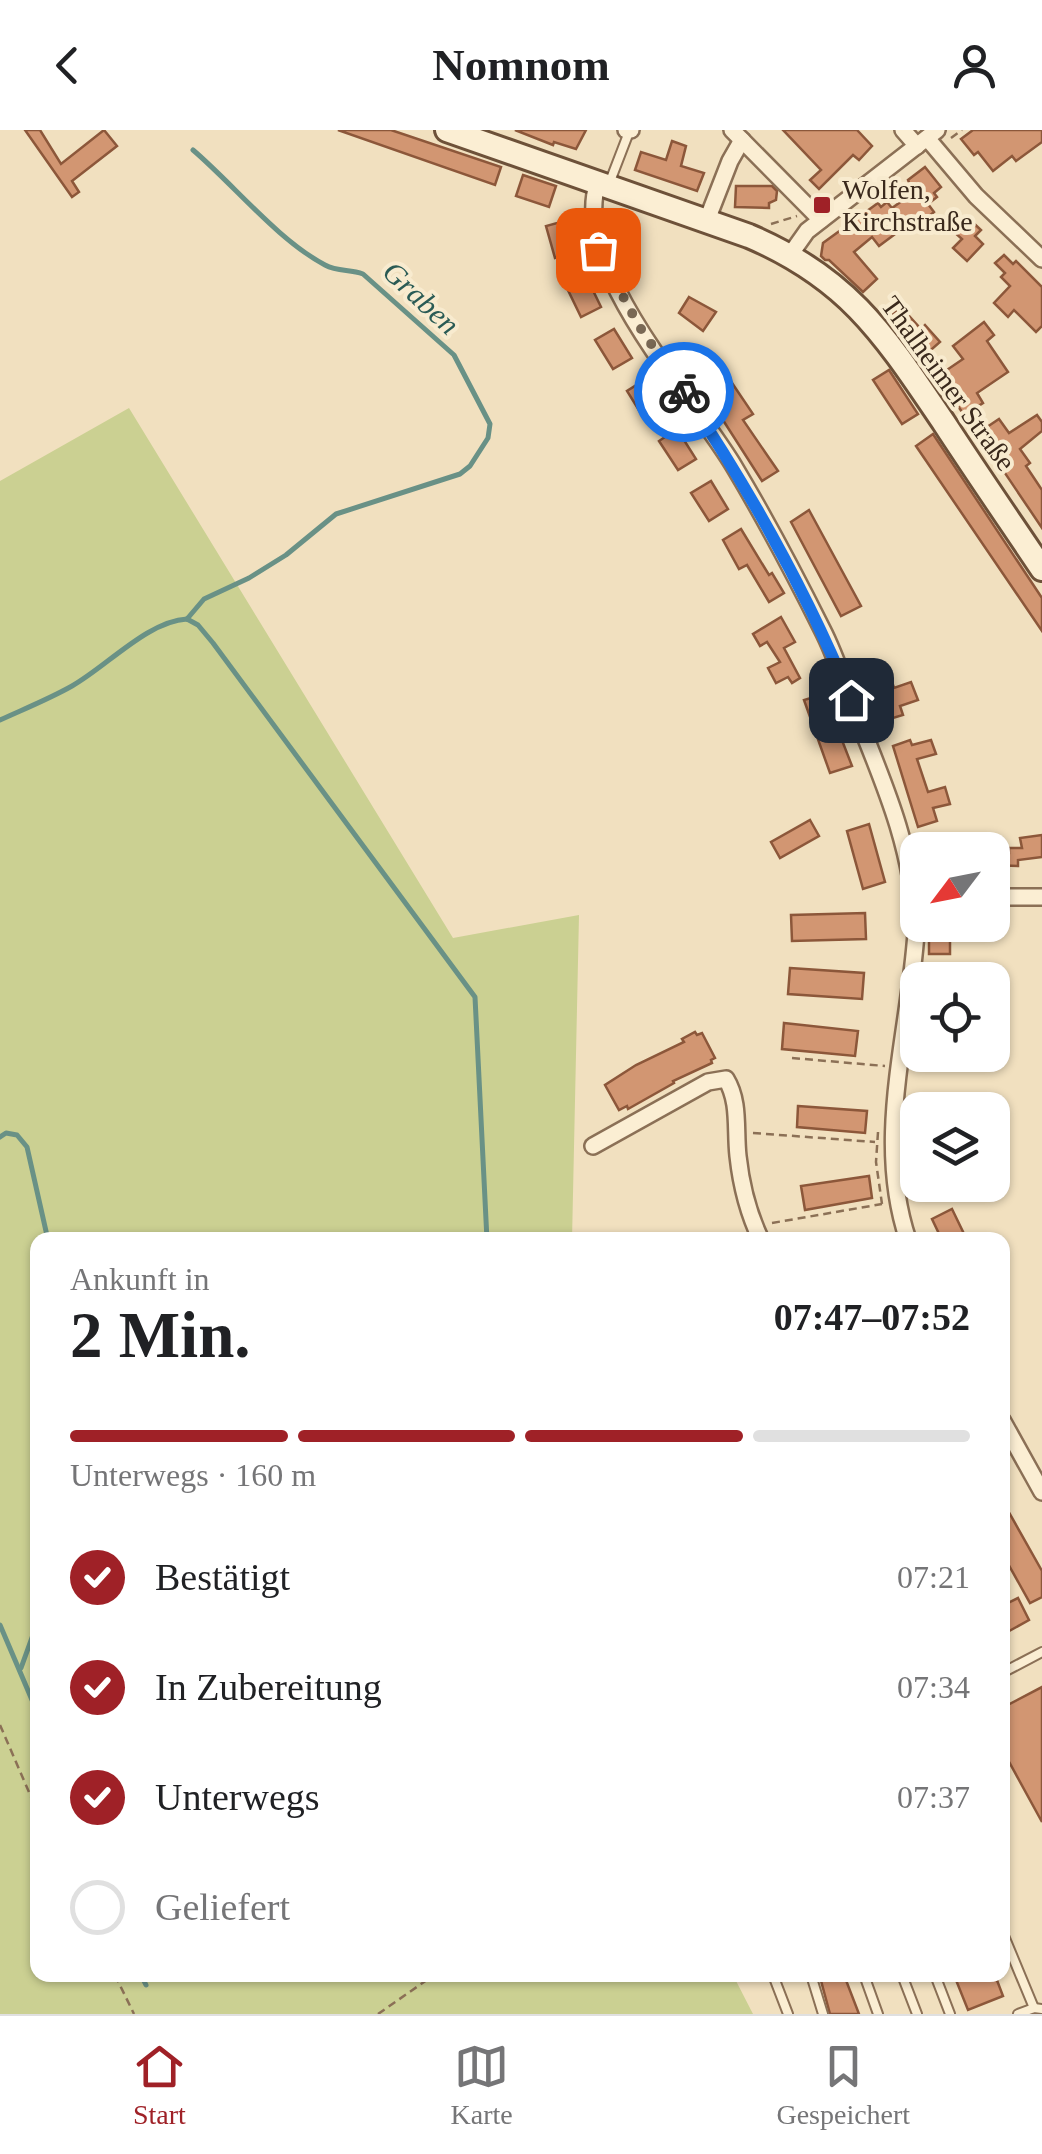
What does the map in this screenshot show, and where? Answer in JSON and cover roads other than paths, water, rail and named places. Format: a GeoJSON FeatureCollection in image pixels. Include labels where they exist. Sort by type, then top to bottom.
{"type":"FeatureCollection","features":[{"type":"Feature","properties":{"kind":"street","name":"Thalheimer Straße"},"geometry":{"type":"LineString","coordinates":[[447,130],[749,236],[790,254],[829,281],[882,333],[1042,569]]}},
{"type":"Feature","properties":{"kind":"street"},"geometry":{"type":"LineString","coordinates":[[903,130],[927,138],[976,196],[1042,259]]}},
{"type":"Feature","properties":{"kind":"street"},"geometry":{"type":"LineString","coordinates":[[737,135],[816,224]]}},
{"type":"Feature","properties":{"kind":"street"},"geometry":{"type":"LineString","coordinates":[[707,220],[737,135]]}},
{"type":"Feature","properties":{"kind":"street"},"geometry":{"type":"LineString","coordinates":[[790,254],[816,224],[927,138]]}},
{"type":"Feature","properties":{"kind":"street"},"geometry":{"type":"LineString","coordinates":[[603,184],[592,211],[598,250],[639,326],[735,467],[824,632],[900,833]]}},
{"type":"Feature","properties":{"kind":"street"},"geometry":{"type":"LineString","coordinates":[[1010,897],[1042,897]]}},
{"type":"Feature","properties":{"kind":"street"},"geometry":{"type":"LineString","coordinates":[[906,1232],[897,1202],[891,1153],[915,942]]}},
{"type":"Feature","properties":{"kind":"street"},"geometry":{"type":"LineString","coordinates":[[593,1146],[708,1082],[726,1079],[735,1094],[744,1187],[758,1232]]}},
{"type":"Feature","properties":{"kind":"street"},"geometry":{"type":"LineString","coordinates":[[1010,1436],[1042,1492]]}},
{"type":"Feature","properties":{"kind":"lane"},"geometry":{"type":"LineString","coordinates":[[603,184],[629,131]]}},
{"type":"Feature","properties":{"kind":"lane"},"geometry":{"type":"LineString","coordinates":[[1010,1669],[1042,1652]]}},
{"type":"Feature","properties":{"kind":"lane"},"geometry":{"type":"LineString","coordinates":[[1010,1948],[1038,2009],[1018,2014]]}},
{"type":"Feature","properties":{"kind":"lane"},"geometry":{"type":"LineString","coordinates":[[776,1982],[788,2014]]}},
{"type":"Feature","properties":{"kind":"lane"},"geometry":{"type":"LineString","coordinates":[[811,1982],[822,2014]]}},
{"type":"Feature","properties":{"kind":"lane"},"geometry":{"type":"LineString","coordinates":[[867,1982],[878,2014]]}},
{"type":"Feature","properties":{"kind":"lane"},"geometry":{"type":"LineString","coordinates":[[905,1982],[918,2014]]}},
{"type":"Feature","properties":{"kind":"lane"},"geometry":{"type":"LineString","coordinates":[[938,1982],[950,2014]]}},
{"type":"Feature","properties":{"kind":"waterway","name":"Graben"},"geometry":{"type":"LineString","coordinates":[[187,619],[204,599],[286,555],[336,514],[460,474],[488,438],[490,424],[454,355],[363,274],[330,267],[290,241],[193,150]]}},
{"type":"Feature","properties":{"kind":"waterway"},"geometry":{"type":"LineString","coordinates":[[187,619],[198,625],[213,643],[475,997],[487,1232]]}},
{"type":"Feature","properties":{"kind":"waterway"},"geometry":{"type":"LineString","coordinates":[[0,720],[72,686],[157,628],[187,619]]}},
{"type":"Feature","properties":{"kind":"waterway","name":"Graben"},"geometry":{"type":"LineString","coordinates":[[0,1137],[6,1133],[17,1135],[27,1147],[46,1232]]}},
{"type":"Feature","properties":{"kind":"waterway","name":"Graben"},"geometry":{"type":"LineString","coordinates":[[0,1625],[30,1695]]}},
{"type":"Feature","properties":{"kind":"waterway","name":"Graben"},"geometry":{"type":"LineString","coordinates":[[21,1668],[30,1643]]}},
{"type":"Feature","properties":{"kind":"place","name":"Wolfen, Kirchstraße"},"geometry":{"type":"Point","coordinates":[822,205]}}]}
